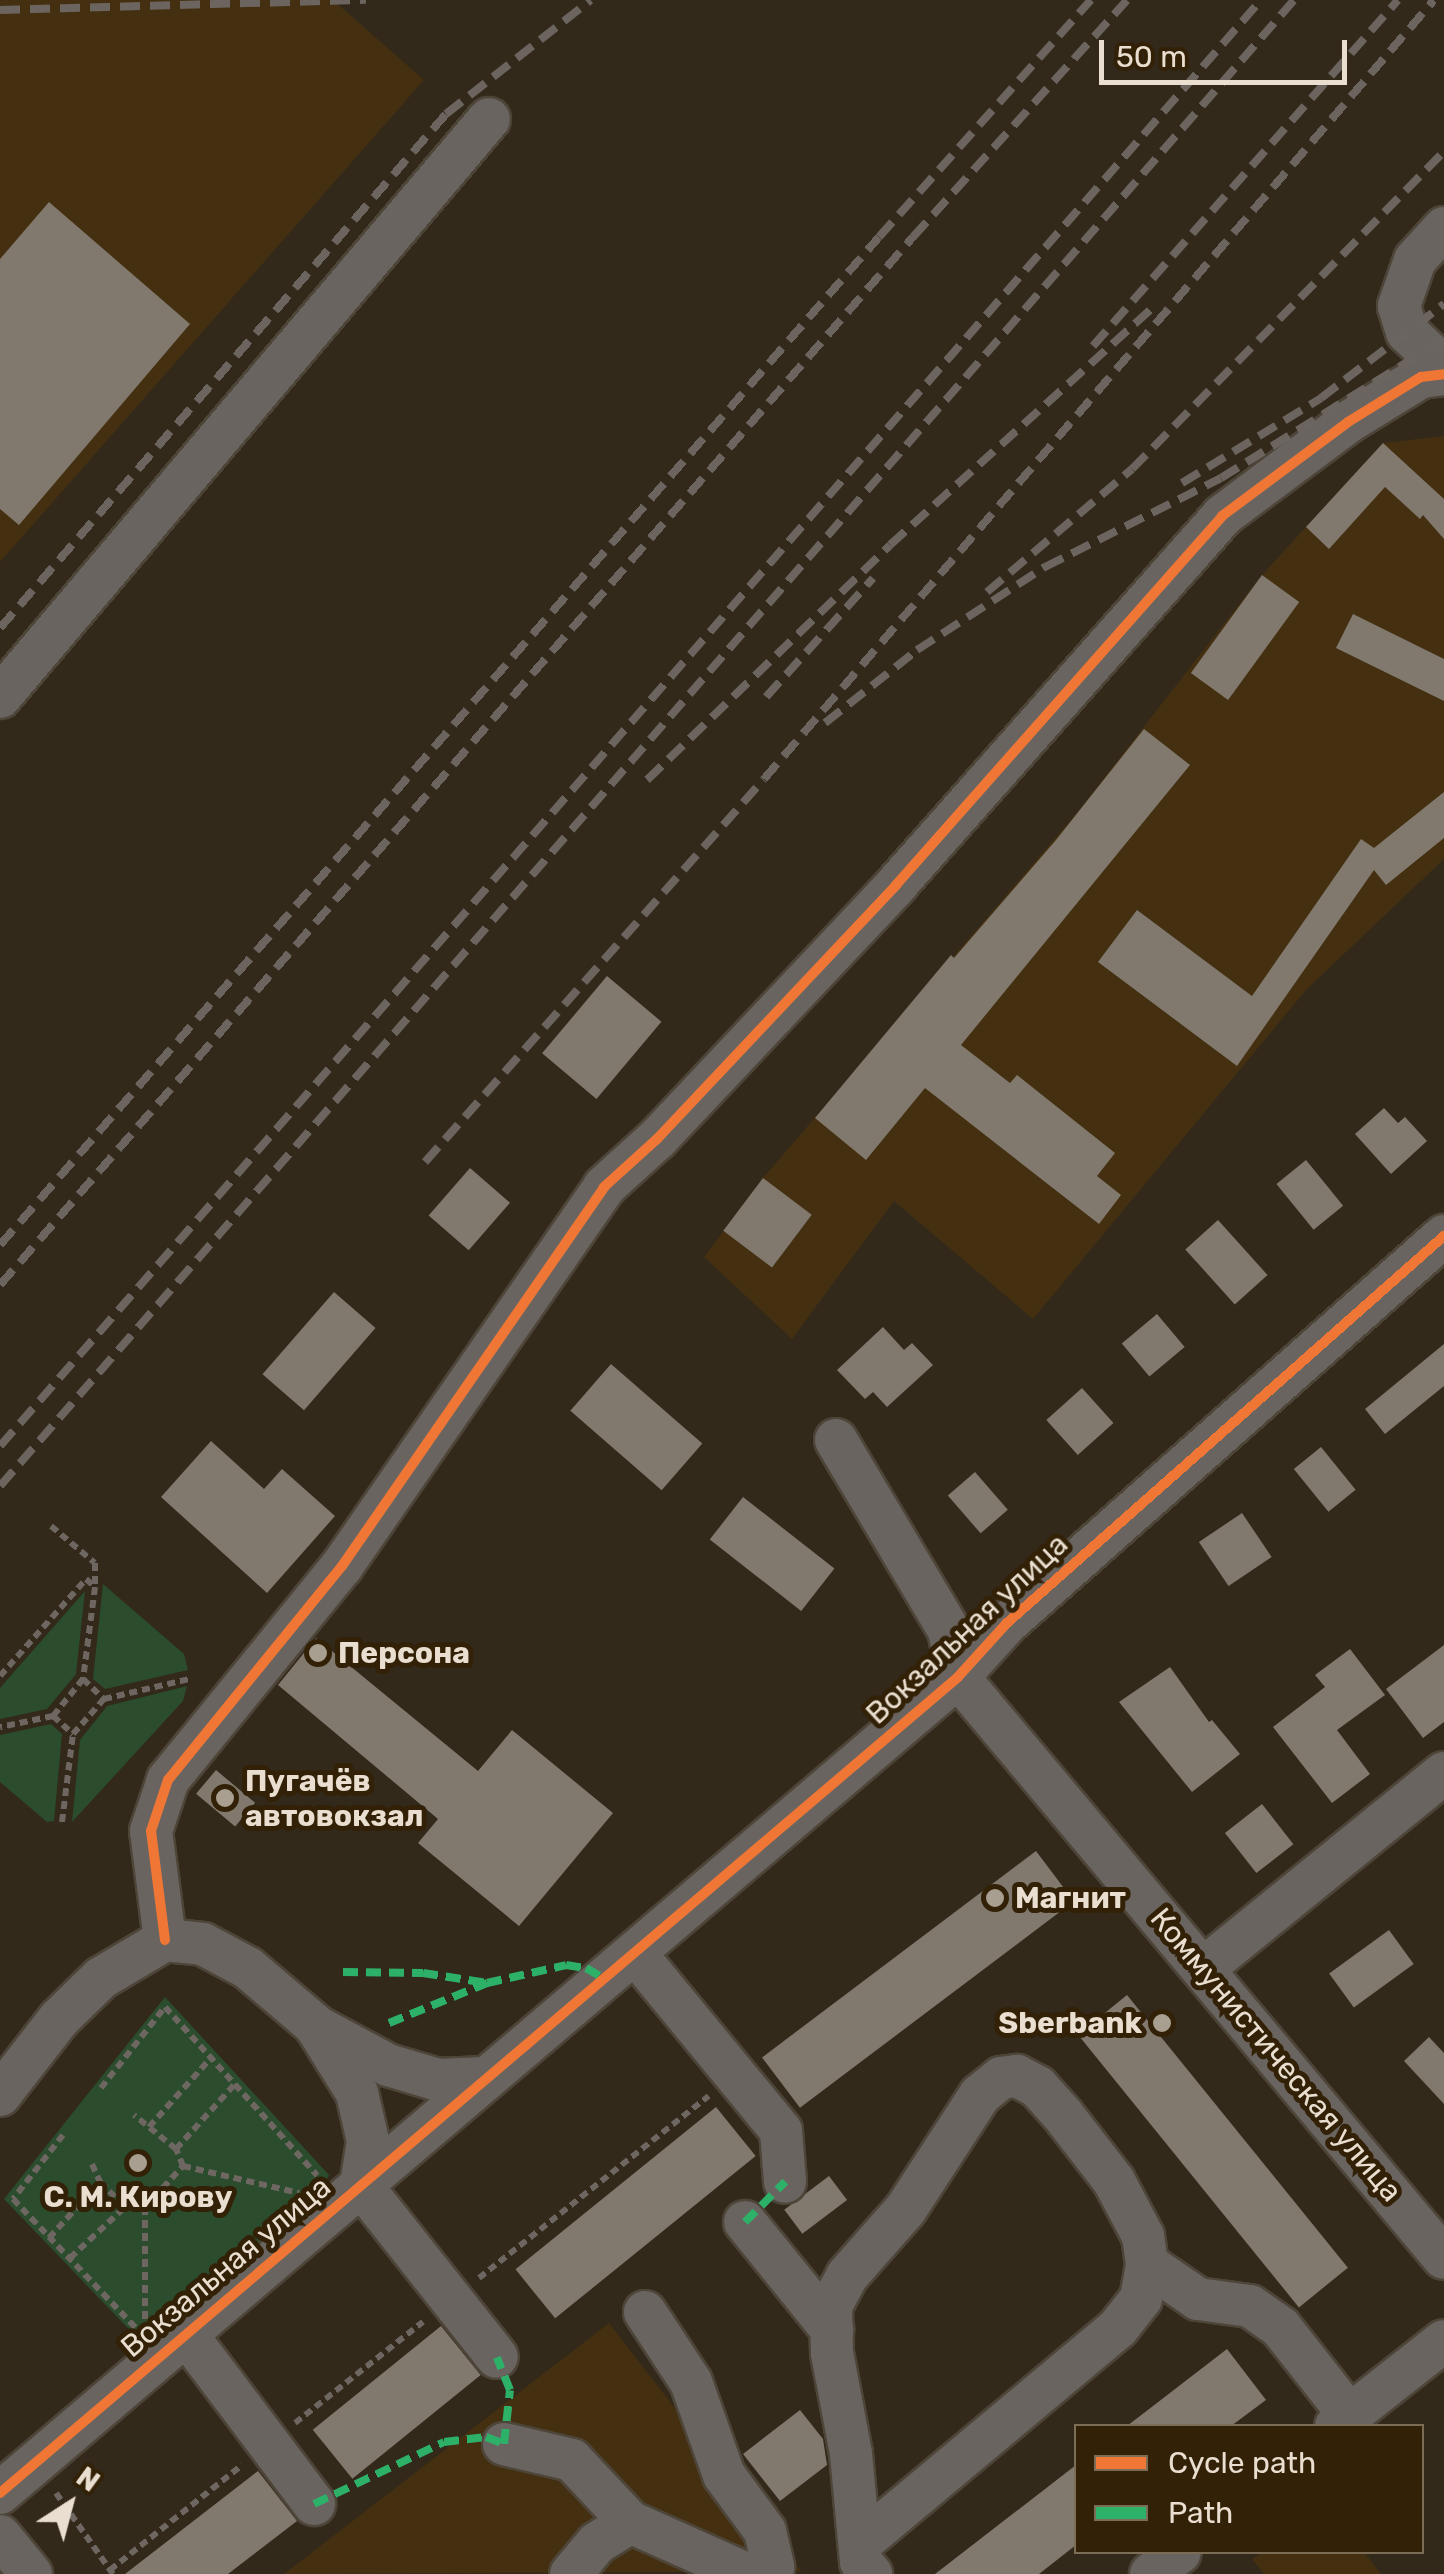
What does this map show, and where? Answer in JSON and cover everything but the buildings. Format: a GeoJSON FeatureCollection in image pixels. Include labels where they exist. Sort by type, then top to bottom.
{"type":"FeatureCollection","features":[{"type":"Feature","properties":{"kind":"street"},"geometry":{"type":"LineString","coordinates":[[0,698],[489,119]]}},
{"type":"Feature","properties":{"kind":"street"},"geometry":{"type":"LineString","coordinates":[[165,1940],[151,1831],[168,1780],[342,1566],[604,1187],[658,1139],[896,885],[1222,516],[1348,422],[1421,376],[1444,370],[1407,332],[1399,306],[1415,260],[1444,228]]}},
{"type":"Feature","properties":{"kind":"street","name":"Вокзальная улица"},"geometry":{"type":"LineString","coordinates":[[0,2493],[958,1676],[1007,1623],[1444,1236]]}},
{"type":"Feature","properties":{"kind":"street"},"geometry":{"type":"LineString","coordinates":[[836,1440],[949,1630],[958,1676]]}},
{"type":"Feature","properties":{"kind":"street","name":"Коммунистическая улица"},"geometry":{"type":"LineString","coordinates":[[958,1676],[1441,2255]]}},
{"type":"Feature","properties":{"kind":"street"},"geometry":{"type":"LineString","coordinates":[[1204,1968],[1444,1773]]}},
{"type":"Feature","properties":{"kind":"street"},"geometry":{"type":"LineString","coordinates":[[0,2095],[59,2019],[101,1978],[165,1940],[203,1944],[248,1968],[315,2026],[388,2065],[438,2080],[501,2065]]}},
{"type":"Feature","properties":{"kind":"street"},"geometry":{"type":"LineString","coordinates":[[636,1953],[781,2131],[785,2182]]}},
{"type":"Feature","properties":{"kind":"street"},"geometry":{"type":"LineString","coordinates":[[315,2026],[357,2094],[368,2141],[361,2185],[497,2358]]}},
{"type":"Feature","properties":{"kind":"street"},"geometry":{"type":"LineString","coordinates":[[1017,2076],[1038,2088],[1064,2115],[1114,2181],[1143,2236],[1147,2264],[1142,2299],[1118,2328],[860,2563],[831,2306],[847,2276],[906,2209],[980,2095],[1001,2078],[1017,2076]]}},
{"type":"Feature","properties":{"kind":"street"},"geometry":{"type":"LineString","coordinates":[[746,2222],[832,2330]]}},
{"type":"Feature","properties":{"kind":"street"},"geometry":{"type":"LineString","coordinates":[[1147,2264],[1198,2299],[1250,2306],[1281,2328],[1343,2421],[1444,2341]]}},
{"type":"Feature","properties":{"kind":"street"},"geometry":{"type":"LineString","coordinates":[[504,2444],[572,2460],[630,2522],[766,2572],[765,2531],[724,2476],[690,2382],[645,2312]]}},
{"type":"Feature","properties":{"kind":"street"},"geometry":{"type":"LineString","coordinates":[[186,2334],[314,2504]]}},
{"type":"Feature","properties":{"kind":"street"},"geometry":{"type":"LineString","coordinates":[[571,2574],[597,2543],[630,2522]]}},
{"type":"Feature","properties":{"kind":"street"},"geometry":{"type":"LineString","coordinates":[[0,2536],[31,2574]]}},
{"type":"Feature","properties":{"kind":"street"},"geometry":{"type":"LineString","coordinates":[[1151,2574],[1177,2554]]}},
{"type":"Feature","properties":{"kind":"path"},"geometry":{"type":"LineString","coordinates":[[0,1727],[52,1716],[83,1679],[95,1563],[51,1526]]}},
{"type":"Feature","properties":{"kind":"path"},"geometry":{"type":"LineString","coordinates":[[0,1676],[86,1579],[95,1587]]}},
{"type":"Feature","properties":{"kind":"path"},"geometry":{"type":"LineString","coordinates":[[83,1679],[104,1699]]}},
{"type":"Feature","properties":{"kind":"path"},"geometry":{"type":"LineString","coordinates":[[62,1822],[74,1734],[104,1699],[189,1679]]}},
{"type":"Feature","properties":{"kind":"path"},"geometry":{"type":"LineString","coordinates":[[52,1716],[74,1734]]}},
{"type":"Feature","properties":{"kind":"path"},"geometry":{"type":"LineString","coordinates":[[101,2088],[165,2008],[317,2175],[312,2185]]}},
{"type":"Feature","properties":{"kind":"path"},"geometry":{"type":"LineString","coordinates":[[149,2127],[211,2058]]}},
{"type":"Feature","properties":{"kind":"path"},"geometry":{"type":"LineString","coordinates":[[176,2149],[234,2084]]}},
{"type":"Feature","properties":{"kind":"path"},"geometry":{"type":"LineString","coordinates":[[134,2115],[176,2149],[183,2166]]}},
{"type":"Feature","properties":{"kind":"path"},"geometry":{"type":"LineString","coordinates":[[63,2136],[12,2198],[145,2338],[145,2207],[183,2166]]}},
{"type":"Feature","properties":{"kind":"path"},"geometry":{"type":"LineString","coordinates":[[92,2164],[100,2182],[126,2207]]}},
{"type":"Feature","properties":{"kind":"path"},"geometry":{"type":"LineString","coordinates":[[183,2166],[308,2195],[304,2204]]}},
{"type":"Feature","properties":{"kind":"path"},"geometry":{"type":"LineString","coordinates":[[50,2238],[100,2182]]}},
{"type":"Feature","properties":{"kind":"path"},"geometry":{"type":"LineString","coordinates":[[70,2258],[126,2207],[145,2207]]}},
{"type":"Feature","properties":{"kind":"path"},"geometry":{"type":"LineString","coordinates":[[47,2480],[113,2574]]}},
{"type":"Feature","properties":{"kind":"shaded area"},"geometry":{"type":"Polygon","coordinates":[[[0,0],[333,0],[424,80],[0,562],[0,0]]]}},
{"type":"Feature","properties":{"kind":"shaded area"},"geometry":{"type":"Polygon","coordinates":[[[1444,436],[1444,859],[1306,990],[1033,1319],[894,1201],[792,1339],[704,1257],[763,1178],[1076,814],[1262,575],[1383,443],[1444,436]]]}},
{"type":"Feature","properties":{"kind":"shaded area"},"geometry":{"type":"Polygon","coordinates":[[[609,2323],[801,2571],[284,2574],[609,2323]]]}},
{"type":"Feature","properties":{"kind":"shaded area"},"geometry":{"type":"Polygon","coordinates":[[[1259,2554],[1366,2554],[1381,2574],[1264,2574],[1252,2559],[1259,2554]]]}},
{"type":"Feature","properties":{"kind":"green space"},"geometry":{"type":"Polygon","coordinates":[[[103,1584],[184,1654],[188,1670],[105,1689],[93,1679],[103,1584]]]}},
{"type":"Feature","properties":{"kind":"green space"},"geometry":{"type":"Polygon","coordinates":[[[85,1591],[76,1674],[47,1709],[0,1719],[0,1688],[85,1591]]]}},
{"type":"Feature","properties":{"kind":"green space"},"geometry":{"type":"Polygon","coordinates":[[[187,1686],[183,1701],[72,1822],[80,1740],[107,1706],[187,1686]]]}},
{"type":"Feature","properties":{"kind":"green space"},"geometry":{"type":"Polygon","coordinates":[[[51,1724],[62,1734],[54,1821],[47,1822],[0,1782],[0,1735],[51,1724]]]}},
{"type":"Feature","properties":{"kind":"green space"},"geometry":{"type":"Polygon","coordinates":[[[165,1997],[329,2175],[317,2199],[145,2346],[4,2199],[165,1997]]]}},
{"type":"Feature","properties":{"kind":"railway"},"geometry":{"type":"LineString","coordinates":[[0,10],[366,0]]}},
{"type":"Feature","properties":{"kind":"railway"},"geometry":{"type":"LineString","coordinates":[[0,628],[446,114],[591,0]]}},
{"type":"Feature","properties":{"kind":"railway"},"geometry":{"type":"LineString","coordinates":[[0,1245],[879,237],[1091,0]]}},
{"type":"Feature","properties":{"kind":"railway"},"geometry":{"type":"LineString","coordinates":[[0,1285],[913,237],[1127,0]]}},
{"type":"Feature","properties":{"kind":"railway"},"geometry":{"type":"LineString","coordinates":[[0,1446],[1261,0]]}},
{"type":"Feature","properties":{"kind":"railway"},"geometry":{"type":"LineString","coordinates":[[0,1486],[1294,0]]}},
{"type":"Feature","properties":{"kind":"railway"},"geometry":{"type":"LineString","coordinates":[[1093,346],[1398,0]]}},
{"type":"Feature","properties":{"kind":"railway"},"geometry":{"type":"LineString","coordinates":[[425,1162],[764,779],[1434,0]]}},
{"type":"Feature","properties":{"kind":"railway"},"geometry":{"type":"LineString","coordinates":[[987,592],[1132,469],[1444,152]]}},
{"type":"Feature","properties":{"kind":"railway"},"geometry":{"type":"LineString","coordinates":[[1182,483],[1321,398],[1444,304]]}},
{"type":"Feature","properties":{"kind":"railway"},"geometry":{"type":"LineString","coordinates":[[647,780],[890,545],[1151,309]]}},
{"type":"Feature","properties":{"kind":"railway"},"geometry":{"type":"LineString","coordinates":[[825,723],[917,650],[1045,567],[1221,478],[1444,339]]}},
{"type":"Feature","properties":{"kind":"railway"},"geometry":{"type":"LineString","coordinates":[[766,697],[873,578]]}},
{"type":"Feature","properties":{"kind":"marked path"},"geometry":{"type":"LineString","coordinates":[[343,1972],[423,1973],[487,1983],[566,1965],[586,1968],[603,1978]]}},
{"type":"Feature","properties":{"kind":"marked path"},"geometry":{"type":"LineString","coordinates":[[389,2023],[487,1983]]}},
{"type":"Feature","properties":{"kind":"marked path"},"geometry":{"type":"LineString","coordinates":[[745,2222],[785,2182]]}},
{"type":"Feature","properties":{"kind":"marked path"},"geometry":{"type":"LineString","coordinates":[[314,2504],[444,2442],[486,2437],[504,2444],[510,2390],[497,2357]]}},
{"type":"Feature","properties":{"kind":"cycle path"},"geometry":{"type":"LineString","coordinates":[[165,1940],[151,1831],[168,1780],[342,1566],[604,1187],[657,1139],[896,885],[1222,516],[1348,422],[1421,377],[1444,374]]}},
{"type":"Feature","properties":{"kind":"cycle path"},"geometry":{"type":"LineString","coordinates":[[0,2493],[958,1677],[1007,1623],[1444,1236]]}},
{"type":"Feature","properties":{"kind":"place","name":"Персона"},"geometry":{"type":"Point","coordinates":[318,1653]}},
{"type":"Feature","properties":{"kind":"place","name":"Пугачёв автовокзал"},"geometry":{"type":"Point","coordinates":[225,1798]}},
{"type":"Feature","properties":{"kind":"place","name":"Магнит"},"geometry":{"type":"Point","coordinates":[995,1898]}},
{"type":"Feature","properties":{"kind":"place","name":"Sberbank"},"geometry":{"type":"Point","coordinates":[1162,2023]}},
{"type":"Feature","properties":{"kind":"place","name":"С. М. Кирову"},"geometry":{"type":"Point","coordinates":[138,2163]}}]}
